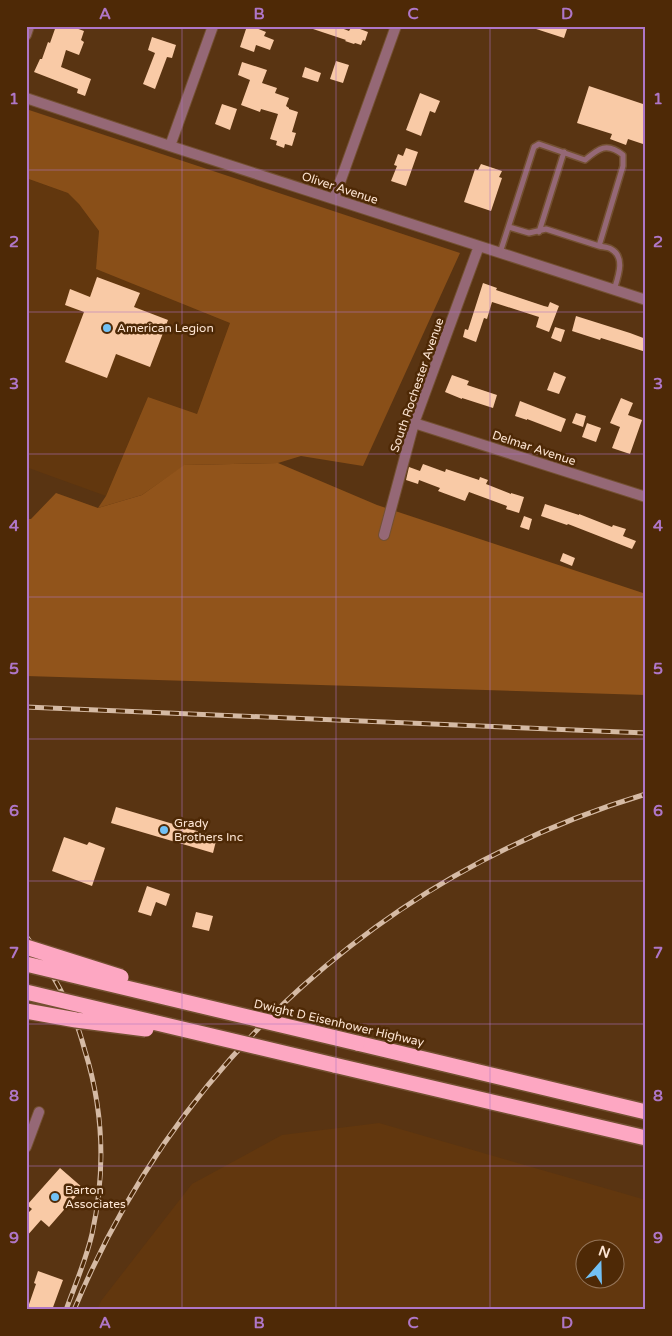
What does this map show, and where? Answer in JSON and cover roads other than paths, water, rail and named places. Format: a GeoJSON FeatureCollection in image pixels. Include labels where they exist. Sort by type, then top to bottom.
{"type":"FeatureCollection","features":[{"type":"Feature","properties":{"kind":"highway"},"geometry":{"type":"LineString","coordinates":[[26,947],[227,1012]]}},
{"type":"Feature","properties":{"kind":"highway","name":"Dwight D Eisenhower Highway"},"geometry":{"type":"LineString","coordinates":[[26,964],[646,1112]]}},
{"type":"Feature","properties":{"kind":"highway"},"geometry":{"type":"LineString","coordinates":[[26,992],[646,1138]]}},
{"type":"Feature","properties":{"kind":"highway"},"geometry":{"type":"LineString","coordinates":[[26,1011],[76,1020],[230,1040]]}},
{"type":"Feature","properties":{"kind":"street"},"geometry":{"type":"LineString","coordinates":[[26,35],[29,26]]}},
{"type":"Feature","properties":{"kind":"street"},"geometry":{"type":"LineString","coordinates":[[170,146],[213,26]]}},
{"type":"Feature","properties":{"kind":"street"},"geometry":{"type":"LineString","coordinates":[[334,199],[396,26]]}},
{"type":"Feature","properties":{"kind":"street","name":"Oliver Avenue"},"geometry":{"type":"LineString","coordinates":[[26,98],[646,300]]}},
{"type":"Feature","properties":{"kind":"street","name":"South Rochester Avenue"},"geometry":{"type":"LineString","coordinates":[[384,535],[414,423],[479,246]]}},
{"type":"Feature","properties":{"kind":"street","name":"Delmar Avenue"},"geometry":{"type":"LineString","coordinates":[[414,423],[646,497]]}},
{"type":"Feature","properties":{"kind":"street"},"geometry":{"type":"LineString","coordinates":[[26,1147],[39,1112]]}},
{"type":"Feature","properties":{"kind":"lane"},"geometry":{"type":"LineString","coordinates":[[500,253],[534,146],[539,144],[585,160],[596,150],[604,147],[617,150],[623,154],[623,166],[599,246]]}},
{"type":"Feature","properties":{"kind":"lane"},"geometry":{"type":"LineString","coordinates":[[539,232],[564,152]]}},
{"type":"Feature","properties":{"kind":"lane"},"geometry":{"type":"LineString","coordinates":[[509,227],[529,233],[546,230],[612,249],[618,256],[620,264],[614,290]]}},
{"type":"Feature","properties":{"kind":"railway"},"geometry":{"type":"LineString","coordinates":[[26,707],[646,733]]}},
{"type":"Feature","properties":{"kind":"railway"},"geometry":{"type":"LineString","coordinates":[[74,1310],[118,1219],[171,1134],[232,1057],[302,987],[378,925],[462,872],[551,828],[646,794]]}},
{"type":"Feature","properties":{"kind":"railway"},"geometry":{"type":"LineString","coordinates":[[26,936],[53,976],[76,1022],[91,1074],[99,1119],[101,1164],[96,1211],[87,1253],[66,1310]]}},
{"type":"Feature","properties":{"kind":"place","name":"American Legion"},"geometry":{"type":"Point","coordinates":[107,328]}},
{"type":"Feature","properties":{"kind":"place","name":"Grady Brothers Inc"},"geometry":{"type":"Point","coordinates":[164,830]}},
{"type":"Feature","properties":{"kind":"place","name":"Barton Associates"},"geometry":{"type":"Point","coordinates":[55,1197]}}]}
